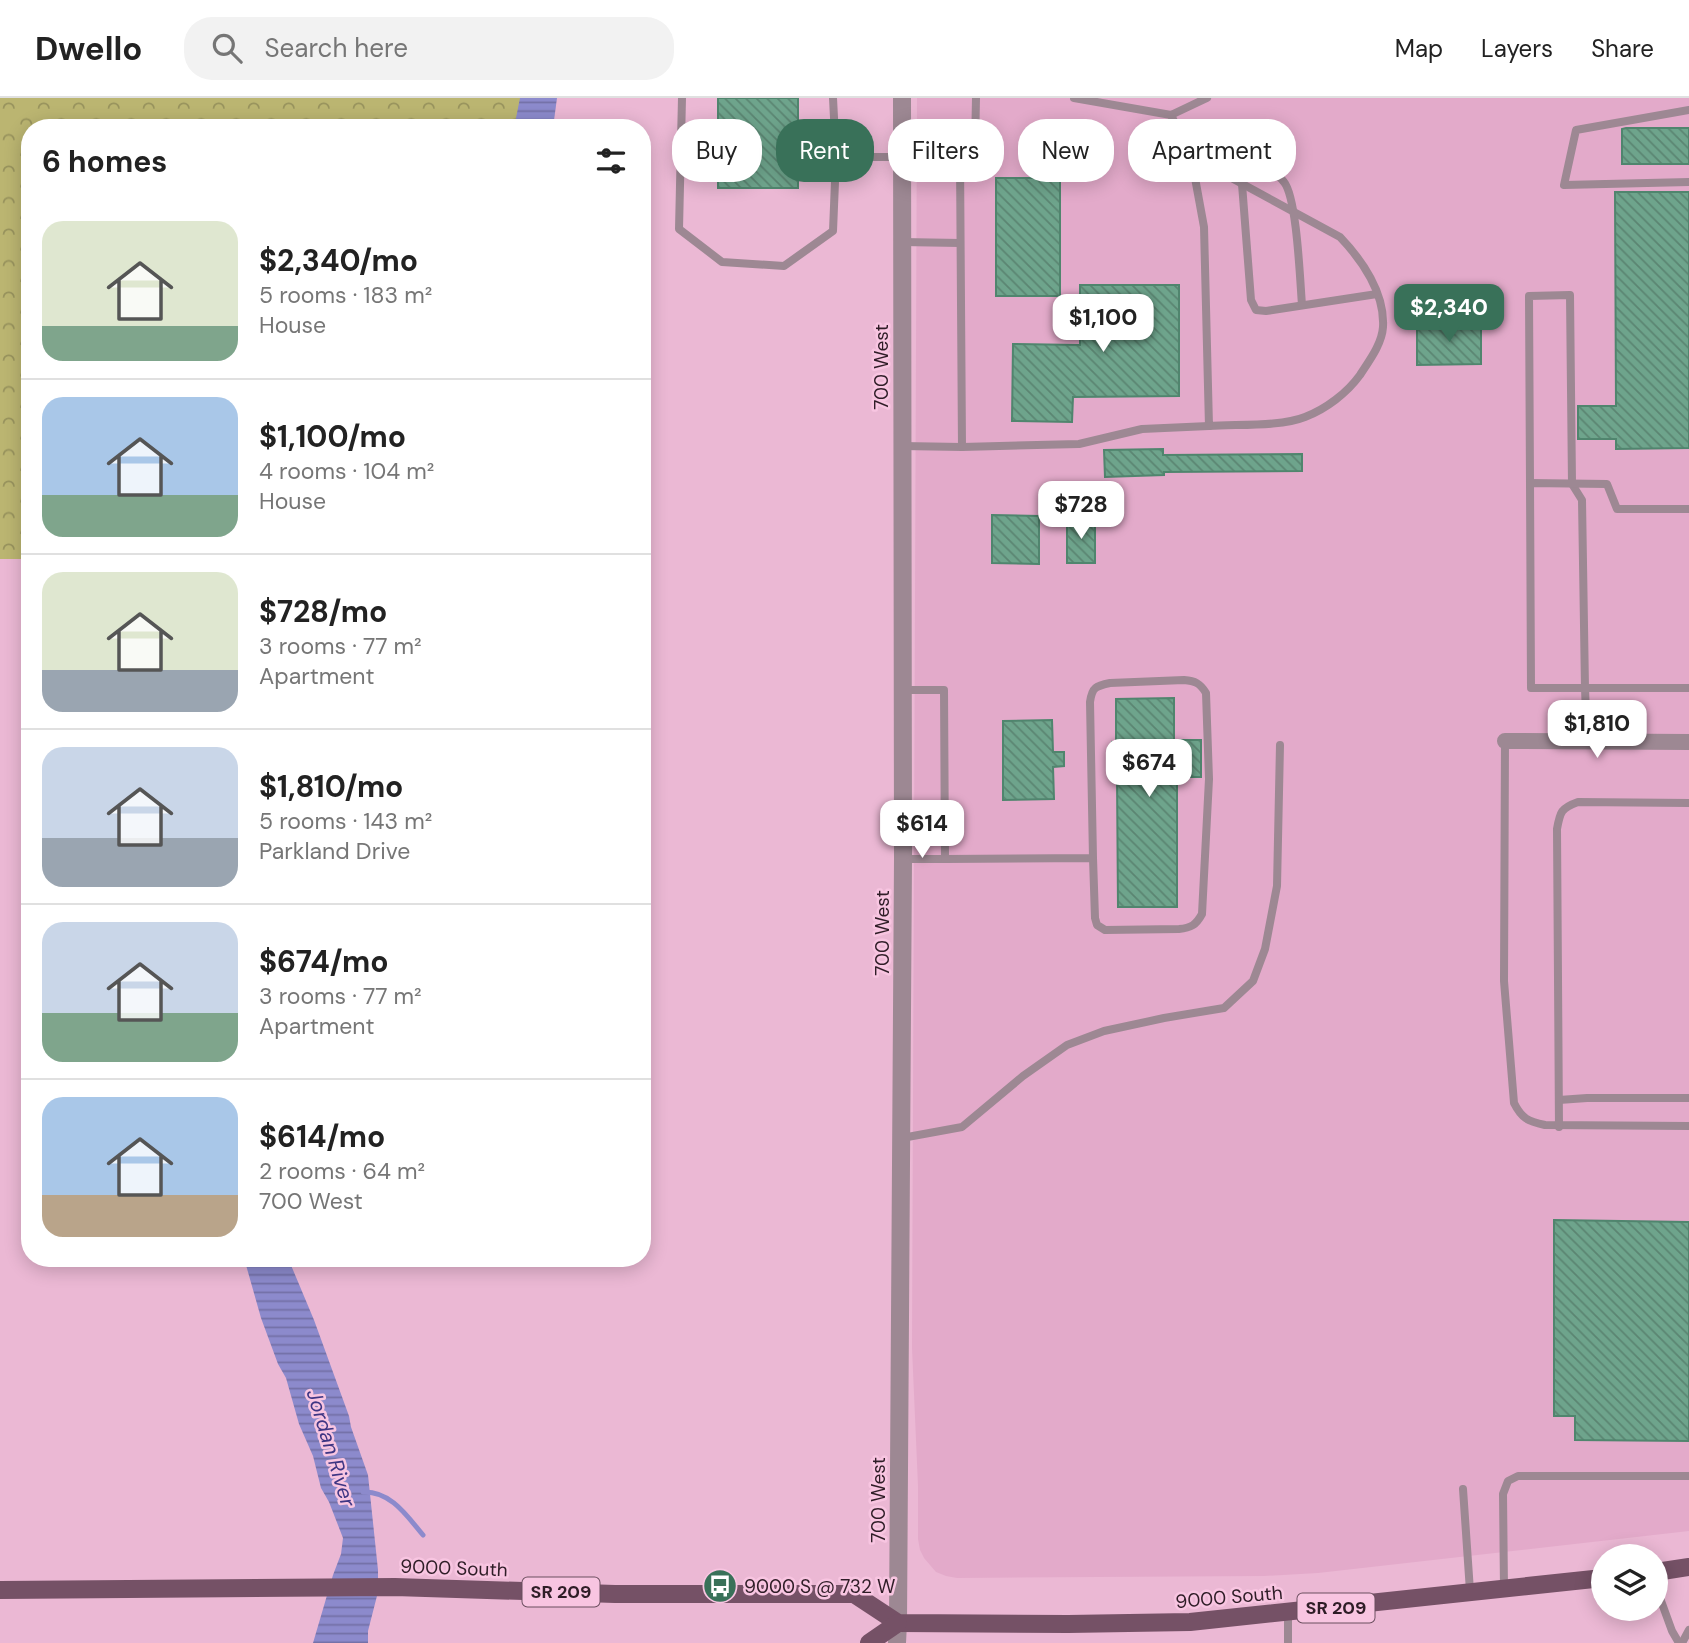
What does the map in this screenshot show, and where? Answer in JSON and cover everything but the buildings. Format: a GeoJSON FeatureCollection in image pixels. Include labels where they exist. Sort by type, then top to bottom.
{"type":"FeatureCollection","features":[{"type":"Feature","properties":{"kind":"main road"},"geometry":{"type":"LineString","coordinates":[[1668,1570],[1689,1567]]}},
{"type":"Feature","properties":{"kind":"main road","name":"9000 South"},"geometry":{"type":"LineString","coordinates":[[0,1590],[395,1587],[615,1594],[854,1594],[898,1623],[1068,1624],[1191,1622],[1591,1579]]}},
{"type":"Feature","properties":{"kind":"main road"},"geometry":{"type":"LineString","coordinates":[[869,1643],[898,1623]]}},
{"type":"Feature","properties":{"kind":"street","name":"700 West"},"geometry":{"type":"LineString","coordinates":[[902,98],[902,119]]}},
{"type":"Feature","properties":{"kind":"street","name":"700 West"},"geometry":{"type":"LineString","coordinates":[[897,1643],[903,859],[902,182]]}},
{"type":"Feature","properties":{"kind":"street"},"geometry":{"type":"LineString","coordinates":[[1505,741],[1689,742]]}},
{"type":"Feature","properties":{"kind":"lane"},"geometry":{"type":"LineString","coordinates":[[682,98],[679,229],[722,262],[784,266],[832,232],[835,182]]}},
{"type":"Feature","properties":{"kind":"lane"},"geometry":{"type":"LineString","coordinates":[[833,98],[834,119]]}},
{"type":"Feature","properties":{"kind":"lane"},"geometry":{"type":"LineString","coordinates":[[962,447],[960,158],[975,148],[976,98]]}},
{"type":"Feature","properties":{"kind":"lane"},"geometry":{"type":"LineString","coordinates":[[1074,98],[1171,116],[1207,98]]}},
{"type":"Feature","properties":{"kind":"lane"},"geometry":{"type":"LineString","coordinates":[[1689,110],[1576,130],[1564,185],[1689,182]]}},
{"type":"Feature","properties":{"kind":"lane"},"geometry":{"type":"LineString","coordinates":[[1196,182],[1204,227],[1209,426]]}},
{"type":"Feature","properties":{"kind":"lane"},"geometry":{"type":"LineString","coordinates":[[902,446],[1079,444],[1142,429],[1282,422],[1304,418],[1335,400],[1354,383],[1377,348],[1383,328],[1377,294],[1356,254],[1340,237],[1238,182]]}},
{"type":"Feature","properties":{"kind":"lane"},"geometry":{"type":"LineString","coordinates":[[1285,182],[1294,211],[1302,306]]}},
{"type":"Feature","properties":{"kind":"lane"},"geometry":{"type":"LineString","coordinates":[[1242,184],[1251,300],[1256,310],[1266,311],[1377,294]]}},
{"type":"Feature","properties":{"kind":"lane"},"geometry":{"type":"LineString","coordinates":[[902,242],[960,243]]}},
{"type":"Feature","properties":{"kind":"lane"},"geometry":{"type":"LineString","coordinates":[[1587,742],[1585,688],[1582,500],[1572,484],[1570,295],[1529,296],[1531,688],[1585,688],[1689,688]]}},
{"type":"Feature","properties":{"kind":"lane"},"geometry":{"type":"LineString","coordinates":[[1530,483],[1607,484],[1617,509],[1689,509]]}},
{"type":"Feature","properties":{"kind":"lane"},"geometry":{"type":"LineString","coordinates":[[1184,680],[1201,685],[1206,693],[1209,779],[1202,914],[1196,924],[1179,929],[1105,930],[1097,925],[1093,858],[1091,692],[1098,685],[1110,683],[1184,680]]}},
{"type":"Feature","properties":{"kind":"lane"},"geometry":{"type":"LineString","coordinates":[[903,690],[944,690],[945,859]]}},
{"type":"Feature","properties":{"kind":"lane"},"geometry":{"type":"LineString","coordinates":[[1505,741],[1504,981],[1514,1103],[1520,1114],[1529,1122],[1559,1127],[1689,1126]]}},
{"type":"Feature","properties":{"kind":"lane"},"geometry":{"type":"LineString","coordinates":[[902,1138],[962,1127],[1023,1076],[1067,1045],[1104,1031],[1224,1008],[1253,981],[1265,949],[1277,886],[1280,744]]}},
{"type":"Feature","properties":{"kind":"lane"},"geometry":{"type":"LineString","coordinates":[[1559,1127],[1559,814],[1567,806],[1578,802],[1689,803]]}},
{"type":"Feature","properties":{"kind":"lane"},"geometry":{"type":"LineString","coordinates":[[903,859],[1093,858]]}},
{"type":"Feature","properties":{"kind":"lane"},"geometry":{"type":"LineString","coordinates":[[1559,1100],[1689,1098]]}},
{"type":"Feature","properties":{"kind":"lane"},"geometry":{"type":"LineString","coordinates":[[1504,1589],[1503,1494],[1508,1481],[1518,1476],[1689,1476]]}},
{"type":"Feature","properties":{"kind":"lane"},"geometry":{"type":"LineString","coordinates":[[1464,1489],[1470,1593]]}},
{"type":"Feature","properties":{"kind":"lane"},"geometry":{"type":"LineString","coordinates":[[1288,1613],[1288,1643]]}},
{"type":"Feature","properties":{"kind":"lane"},"geometry":{"type":"LineString","coordinates":[[1668,1620],[1681,1643],[1689,1630]]}},
{"type":"Feature","properties":{"kind":"shaded area"},"geometry":{"type":"Polygon","coordinates":[[[917,98],[1689,98],[1689,1531],[1318,1573],[1264,1576],[957,1578],[936,1572],[924,1558],[918,1539],[912,1348],[917,182],[1004,182],[1004,119],[917,119],[917,98]]]}},
{"type":"Feature","properties":{"kind":"green space"},"geometry":{"type":"Polygon","coordinates":[[[0,98],[527,98],[523,119],[21,119],[21,559],[0,559],[0,98]]]}},
{"type":"Feature","properties":{"kind":"water"},"geometry":{"type":"Polygon","coordinates":[[[520,98],[557,98],[554,119],[516,119],[520,98]]]}},
{"type":"Feature","properties":{"kind":"water","name":"Jordan River"},"geometry":{"type":"Polygon","coordinates":[[[247,1267],[292,1267],[314,1320],[368,1475],[378,1592],[368,1631],[368,1643],[313,1643],[341,1554],[343,1538],[321,1488],[286,1378],[261,1318],[247,1267]]]}},
{"type":"Feature","properties":{"kind":"waterway","name":"Jordan River"},"geometry":{"type":"LineString","coordinates":[[363,1492],[390,1500],[423,1535]]}},
{"type":"Feature","properties":{"kind":"place","name":"9000 S @ 732 W"},"geometry":{"type":"Point","coordinates":[720,1586]}}]}
